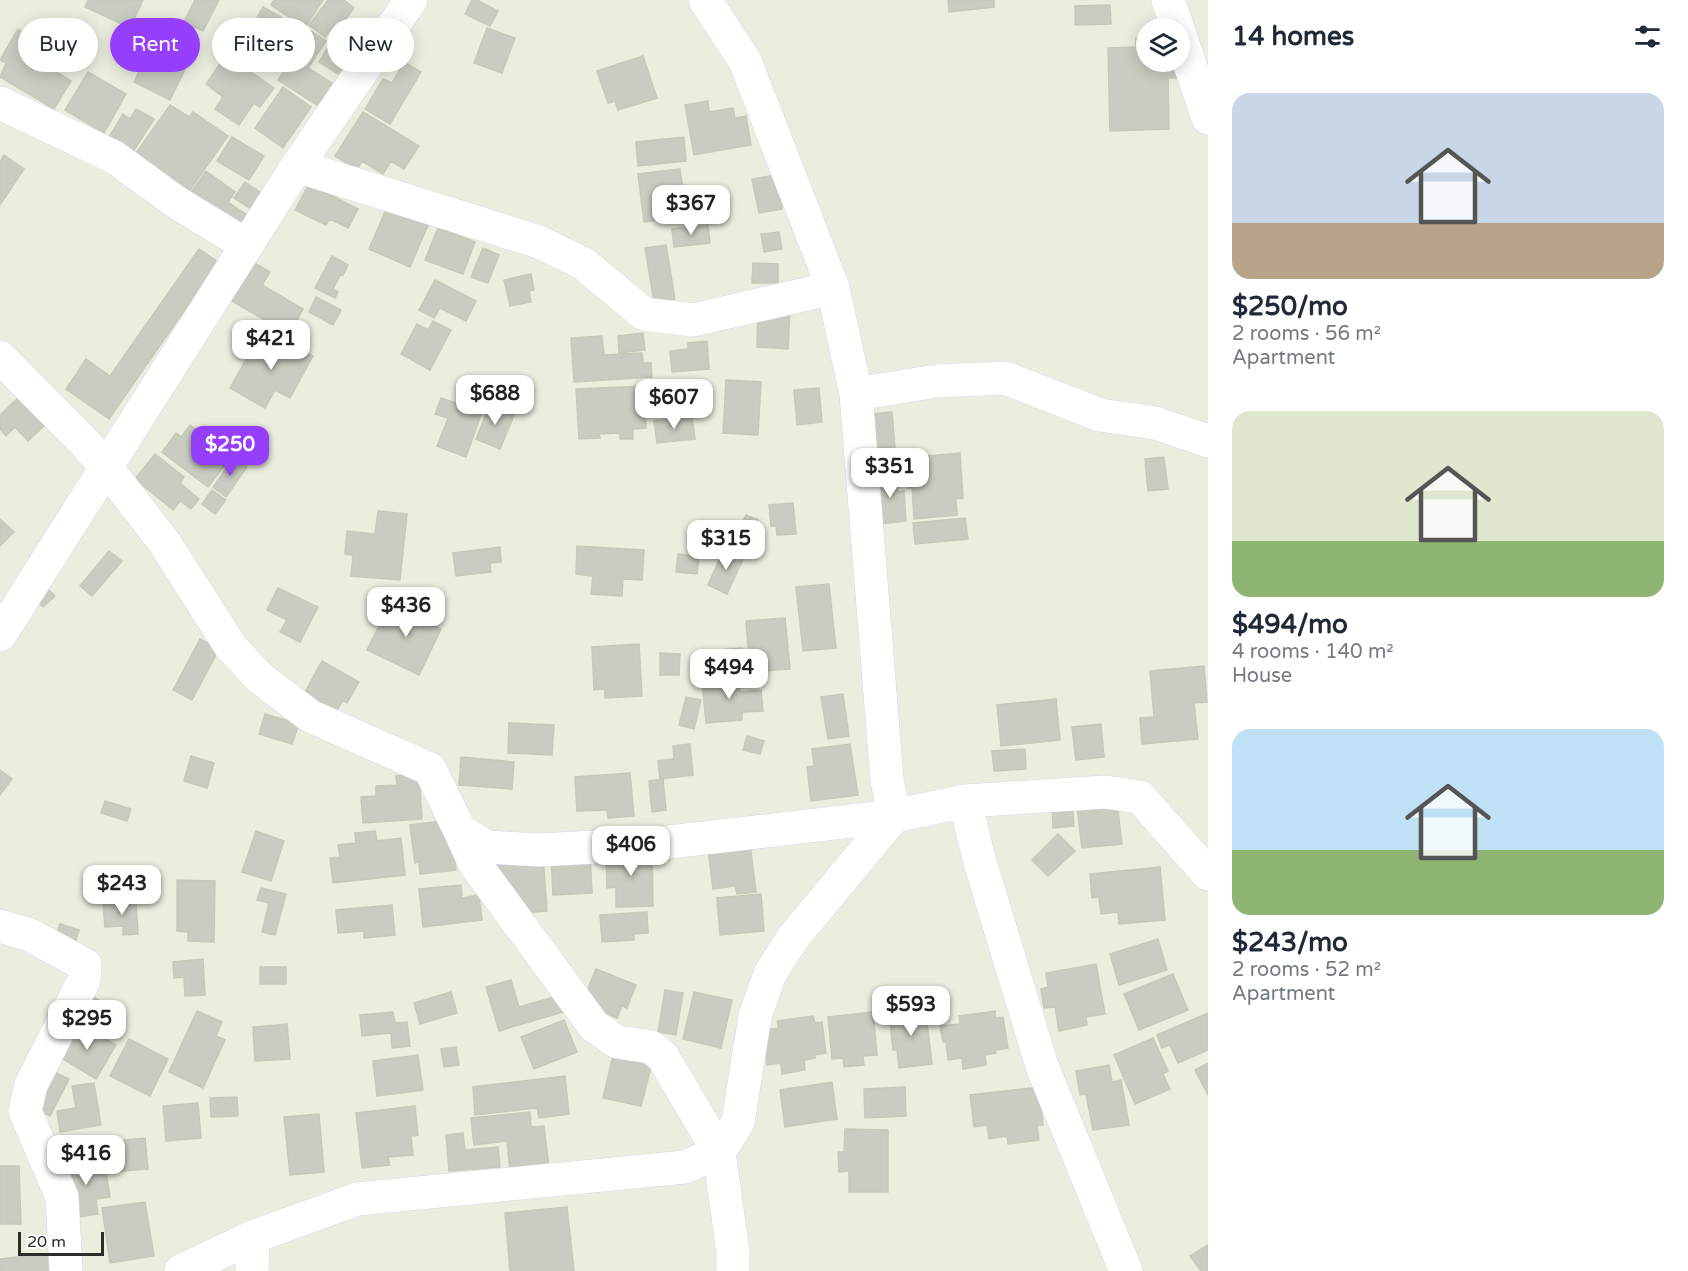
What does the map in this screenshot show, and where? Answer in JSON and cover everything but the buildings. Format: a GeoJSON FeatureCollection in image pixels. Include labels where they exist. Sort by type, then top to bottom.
{"type":"FeatureCollection","features":[{"type":"Feature","properties":{"kind":"street"},"geometry":{"type":"LineString","coordinates":[[0,635],[297,166],[411,0]]}},
{"type":"Feature","properties":{"kind":"street"},"geometry":{"type":"LineString","coordinates":[[705,0],[745,61],[833,288],[856,394],[887,780],[894,816]]}},
{"type":"Feature","properties":{"kind":"street"},"geometry":{"type":"LineString","coordinates":[[1168,0],[1174,18]]}},
{"type":"Feature","properties":{"kind":"street"},"geometry":{"type":"LineString","coordinates":[[1190,65],[1208,118]]}},
{"type":"Feature","properties":{"kind":"street"},"geometry":{"type":"LineString","coordinates":[[0,103],[114,157],[176,202],[246,245]]}},
{"type":"Feature","properties":{"kind":"street"},"geometry":{"type":"LineString","coordinates":[[297,166],[539,242],[584,264],[644,314],[693,320],[833,288]]}},
{"type":"Feature","properties":{"kind":"street"},"geometry":{"type":"LineString","coordinates":[[0,357],[106,467],[164,542],[231,647],[259,677],[310,716],[430,769],[475,864],[594,1026],[617,1042],[651,1047],[663,1057],[719,1152],[733,1252],[733,1271]]}},
{"type":"Feature","properties":{"kind":"street"},"geometry":{"type":"LineString","coordinates":[[856,394],[937,381],[1005,378],[1100,415],[1155,423],[1208,441]]}},
{"type":"Feature","properties":{"kind":"street"},"geometry":{"type":"LineString","coordinates":[[460,831],[487,847],[539,850],[652,844],[894,816],[965,801],[1105,792],[1140,797],[1208,874]]}},
{"type":"Feature","properties":{"kind":"street"},"geometry":{"type":"LineString","coordinates":[[965,801],[979,859],[1042,1066],[1126,1271]]}},
{"type":"Feature","properties":{"kind":"street"},"geometry":{"type":"LineString","coordinates":[[181,1271],[253,1237],[357,1199],[685,1167],[719,1152],[738,1122],[755,1016],[770,974],[792,939],[894,816]]}},
{"type":"Feature","properties":{"kind":"street"},"geometry":{"type":"LineString","coordinates":[[0,926],[30,935],[85,965],[84,980],[31,1085],[25,1112],[62,1197],[66,1271]]}},
{"type":"Feature","properties":{"kind":"street"},"geometry":{"type":"LineString","coordinates":[[252,1271],[253,1237]]}}]}
